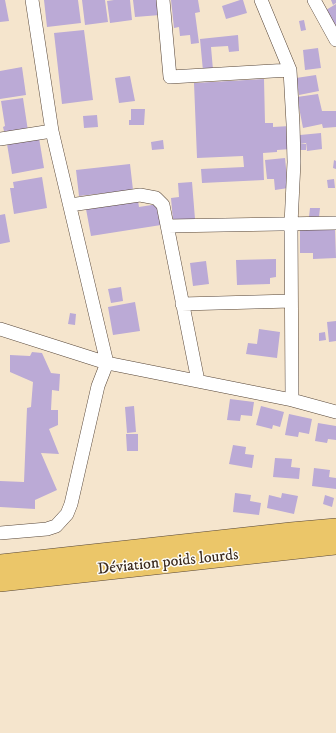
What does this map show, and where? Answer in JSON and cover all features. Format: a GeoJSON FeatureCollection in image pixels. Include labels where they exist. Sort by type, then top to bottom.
{"type":"FeatureCollection","features":[{"type":"Feature","properties":{"kind":"main road","name":"Déviation poids lourds"},"geometry":{"type":"LineString","coordinates":[[0,565],[336,529]]}},
{"type":"Feature","properties":{"kind":"main road","name":"Déviation poids lourds"},"geometry":{"type":"LineString","coordinates":[[0,581],[336,544]]}},
{"type":"Feature","properties":{"kind":"street"},"geometry":{"type":"LineString","coordinates":[[0,533],[47,529],[56,526],[67,514],[71,504],[98,386],[107,363],[52,131],[32,0]]}},
{"type":"Feature","properties":{"kind":"street"},"geometry":{"type":"LineString","coordinates":[[163,0],[170,77],[290,70]]}},
{"type":"Feature","properties":{"kind":"street"},"geometry":{"type":"LineString","coordinates":[[261,0],[290,70],[294,162],[291,224],[292,400]]}},
{"type":"Feature","properties":{"kind":"street"},"geometry":{"type":"LineString","coordinates":[[314,0],[336,40]]}},
{"type":"Feature","properties":{"kind":"street"},"geometry":{"type":"LineString","coordinates":[[0,139],[52,131]]}},
{"type":"Feature","properties":{"kind":"street"},"geometry":{"type":"LineString","coordinates":[[70,205],[140,195],[156,198],[163,205],[198,381]]}},
{"type":"Feature","properties":{"kind":"street"},"geometry":{"type":"LineString","coordinates":[[168,226],[336,223]]}},
{"type":"Feature","properties":{"kind":"street"},"geometry":{"type":"LineString","coordinates":[[182,304],[291,301]]}},
{"type":"Feature","properties":{"kind":"street"},"geometry":{"type":"LineString","coordinates":[[0,329],[107,363],[292,400],[336,412]]}},
{"type":"Feature","properties":{"kind":"building"},"geometry":{"type":"Polygon","coordinates":[[[0,0],[5,0],[9,21],[0,22],[0,0]]]}},
{"type":"Feature","properties":{"kind":"building"},"geometry":{"type":"Polygon","coordinates":[[[44,0],[78,0],[81,23],[47,27],[44,0]]]}},
{"type":"Feature","properties":{"kind":"building"},"geometry":{"type":"Polygon","coordinates":[[[82,0],[105,0],[108,22],[85,25],[82,0]]]}},
{"type":"Feature","properties":{"kind":"building"},"geometry":{"type":"Polygon","coordinates":[[[130,0],[132,20],[110,23],[107,1],[130,0]]]}},
{"type":"Feature","properties":{"kind":"building"},"geometry":{"type":"Polygon","coordinates":[[[133,0],[159,0],[160,15],[135,17],[133,0]]]}},
{"type":"Feature","properties":{"kind":"building"},"geometry":{"type":"Polygon","coordinates":[[[171,0],[198,0],[200,12],[195,13],[199,43],[191,44],[190,35],[180,36],[179,27],[174,28],[171,0]]]}},
{"type":"Feature","properties":{"kind":"building"},"geometry":{"type":"Polygon","coordinates":[[[243,0],[247,13],[226,19],[222,6],[243,0]]]}},
{"type":"Feature","properties":{"kind":"building"},"geometry":{"type":"Polygon","coordinates":[[[331,0],[336,0],[336,3],[333,5],[331,0]]]}},
{"type":"Feature","properties":{"kind":"building"},"geometry":{"type":"Polygon","coordinates":[[[336,4],[336,26],[326,10],[336,4]]]}},
{"type":"Feature","properties":{"kind":"building"},"geometry":{"type":"Polygon","coordinates":[[[304,20],[306,30],[301,31],[299,21],[304,20]]]}},
{"type":"Feature","properties":{"kind":"building"},"geometry":{"type":"Polygon","coordinates":[[[84,30],[93,100],[62,104],[54,33],[84,30]]]}},
{"type":"Feature","properties":{"kind":"building"},"geometry":{"type":"Polygon","coordinates":[[[238,35],[239,51],[229,52],[228,46],[211,47],[213,70],[203,71],[200,39],[238,35]]]}},
{"type":"Feature","properties":{"kind":"building"},"geometry":{"type":"Polygon","coordinates":[[[318,48],[321,68],[305,70],[303,50],[318,48]]]}},
{"type":"Feature","properties":{"kind":"building"},"geometry":{"type":"Polygon","coordinates":[[[22,67],[26,95],[0,99],[0,71],[22,67]]]}},
{"type":"Feature","properties":{"kind":"building"},"geometry":{"type":"Polygon","coordinates":[[[316,75],[319,91],[299,95],[296,78],[316,75]]]}},
{"type":"Feature","properties":{"kind":"building"},"geometry":{"type":"Polygon","coordinates":[[[130,76],[135,101],[119,103],[115,78],[130,76]]]}},
{"type":"Feature","properties":{"kind":"building"},"geometry":{"type":"Polygon","coordinates":[[[264,79],[265,123],[273,123],[273,127],[290,126],[291,149],[263,153],[264,180],[202,183],[201,169],[244,167],[243,156],[197,158],[194,83],[264,79]]]}},
{"type":"Feature","properties":{"kind":"building"},"geometry":{"type":"Polygon","coordinates":[[[318,94],[322,111],[336,111],[336,127],[323,128],[322,124],[303,128],[297,97],[318,94]]]}},
{"type":"Feature","properties":{"kind":"building"},"geometry":{"type":"Polygon","coordinates":[[[23,98],[28,131],[5,135],[1,101],[23,98]]]}},
{"type":"Feature","properties":{"kind":"building"},"geometry":{"type":"Polygon","coordinates":[[[131,109],[145,109],[144,125],[129,125],[129,120],[131,120],[131,109]]]}},
{"type":"Feature","properties":{"kind":"building"},"geometry":{"type":"Polygon","coordinates":[[[97,115],[98,127],[84,128],[83,116],[97,115]]]}},
{"type":"Feature","properties":{"kind":"building"},"geometry":{"type":"Polygon","coordinates":[[[321,133],[322,149],[307,151],[306,142],[300,144],[300,135],[321,133]]]}},
{"type":"Feature","properties":{"kind":"building"},"geometry":{"type":"Polygon","coordinates":[[[39,138],[44,168],[12,174],[7,144],[39,138]]]}},
{"type":"Feature","properties":{"kind":"building"},"geometry":{"type":"Polygon","coordinates":[[[163,140],[164,149],[152,150],[151,142],[163,140]]]}},
{"type":"Feature","properties":{"kind":"building"},"geometry":{"type":"Polygon","coordinates":[[[300,144],[306,144],[306,150],[300,150],[300,144]]]}},
{"type":"Feature","properties":{"kind":"building"},"geometry":{"type":"Polygon","coordinates":[[[285,158],[288,188],[275,190],[274,179],[267,179],[265,160],[285,158]]]}},
{"type":"Feature","properties":{"kind":"building"},"geometry":{"type":"Polygon","coordinates":[[[334,160],[336,161],[336,169],[333,168],[334,160]]]}},
{"type":"Feature","properties":{"kind":"building"},"geometry":{"type":"Polygon","coordinates":[[[130,164],[133,190],[79,196],[76,170],[130,164]]]}},
{"type":"Feature","properties":{"kind":"building"},"geometry":{"type":"Polygon","coordinates":[[[42,177],[47,208],[14,214],[10,188],[14,188],[13,182],[42,177]]]}},
{"type":"Feature","properties":{"kind":"building"},"geometry":{"type":"Polygon","coordinates":[[[334,179],[335,188],[328,188],[327,180],[334,179]]]}},
{"type":"Feature","properties":{"kind":"building"},"geometry":{"type":"Polygon","coordinates":[[[192,182],[195,219],[173,221],[171,198],[179,197],[178,183],[192,182]]]}},
{"type":"Feature","properties":{"kind":"building"},"geometry":{"type":"Polygon","coordinates":[[[138,201],[139,207],[158,204],[161,225],[91,236],[86,209],[138,201]]]}},
{"type":"Feature","properties":{"kind":"building"},"geometry":{"type":"Polygon","coordinates":[[[310,208],[320,208],[319,217],[309,217],[310,208]]]}},
{"type":"Feature","properties":{"kind":"building"},"geometry":{"type":"Polygon","coordinates":[[[5,214],[10,242],[0,244],[0,215],[5,214]]]}},
{"type":"Feature","properties":{"kind":"building"},"geometry":{"type":"Polygon","coordinates":[[[335,229],[336,258],[313,259],[313,253],[300,253],[300,230],[335,229]]]}},
{"type":"Feature","properties":{"kind":"building"},"geometry":{"type":"Polygon","coordinates":[[[276,259],[276,277],[270,278],[270,284],[237,285],[236,260],[276,259]]]}},
{"type":"Feature","properties":{"kind":"building"},"geometry":{"type":"Polygon","coordinates":[[[206,261],[209,284],[193,286],[190,263],[206,261]]]}},
{"type":"Feature","properties":{"kind":"building"},"geometry":{"type":"Polygon","coordinates":[[[121,287],[123,301],[111,303],[108,289],[121,287]]]}},
{"type":"Feature","properties":{"kind":"building"},"geometry":{"type":"Polygon","coordinates":[[[135,302],[140,331],[113,335],[108,307],[135,302]]]}},
{"type":"Feature","properties":{"kind":"building"},"geometry":{"type":"Polygon","coordinates":[[[70,313],[76,314],[75,325],[68,324],[70,313]]]}},
{"type":"Feature","properties":{"kind":"building"},"geometry":{"type":"Polygon","coordinates":[[[336,321],[336,341],[329,342],[327,322],[336,321]]]}},
{"type":"Feature","properties":{"kind":"building"},"geometry":{"type":"Polygon","coordinates":[[[259,329],[280,332],[277,358],[246,354],[248,343],[257,344],[259,329]]]}},
{"type":"Feature","properties":{"kind":"building"},"geometry":{"type":"Polygon","coordinates":[[[325,332],[326,340],[319,341],[319,333],[325,332]]]}},
{"type":"Feature","properties":{"kind":"building"},"geometry":{"type":"Polygon","coordinates":[[[32,352],[42,353],[51,373],[60,374],[59,391],[52,390],[51,410],[58,410],[58,425],[49,429],[59,454],[41,453],[57,490],[35,500],[35,509],[0,507],[0,481],[24,482],[27,408],[31,407],[33,382],[10,372],[10,355],[30,356],[32,352]]]}},
{"type":"Feature","properties":{"kind":"building"},"geometry":{"type":"Polygon","coordinates":[[[230,399],[254,402],[252,416],[241,415],[240,421],[227,420],[230,399]]]}},
{"type":"Feature","properties":{"kind":"building"},"geometry":{"type":"Polygon","coordinates":[[[134,406],[136,432],[127,433],[125,407],[134,406]]]}},
{"type":"Feature","properties":{"kind":"building"},"geometry":{"type":"Polygon","coordinates":[[[261,406],[284,412],[280,427],[273,425],[272,429],[256,425],[261,406]]]}},
{"type":"Feature","properties":{"kind":"building"},"geometry":{"type":"Polygon","coordinates":[[[289,414],[312,419],[309,434],[299,432],[298,437],[285,435],[289,414]]]}},
{"type":"Feature","properties":{"kind":"building"},"geometry":{"type":"Polygon","coordinates":[[[318,423],[336,426],[336,440],[328,439],[327,443],[315,441],[318,423]]]}},
{"type":"Feature","properties":{"kind":"building"},"geometry":{"type":"Polygon","coordinates":[[[126,434],[138,434],[138,451],[127,451],[126,434]]]}},
{"type":"Feature","properties":{"kind":"building"},"geometry":{"type":"Polygon","coordinates":[[[233,445],[246,447],[245,454],[254,455],[252,468],[229,464],[233,445]]]}},
{"type":"Feature","properties":{"kind":"building"},"geometry":{"type":"Polygon","coordinates":[[[275,458],[292,459],[291,467],[300,468],[299,479],[273,477],[275,458]]]}},
{"type":"Feature","properties":{"kind":"building"},"geometry":{"type":"Polygon","coordinates":[[[314,468],[330,470],[329,477],[336,478],[336,489],[312,486],[314,468]]]}},
{"type":"Feature","properties":{"kind":"building"},"geometry":{"type":"Polygon","coordinates":[[[235,493],[251,495],[250,501],[261,503],[259,515],[233,512],[235,493]]]}},
{"type":"Feature","properties":{"kind":"building"},"geometry":{"type":"Polygon","coordinates":[[[282,493],[298,496],[294,514],[267,508],[269,495],[281,498],[282,493]]]}},
{"type":"Feature","properties":{"kind":"building"},"geometry":{"type":"Polygon","coordinates":[[[325,495],[334,498],[332,507],[323,504],[325,495]]]}}]}
